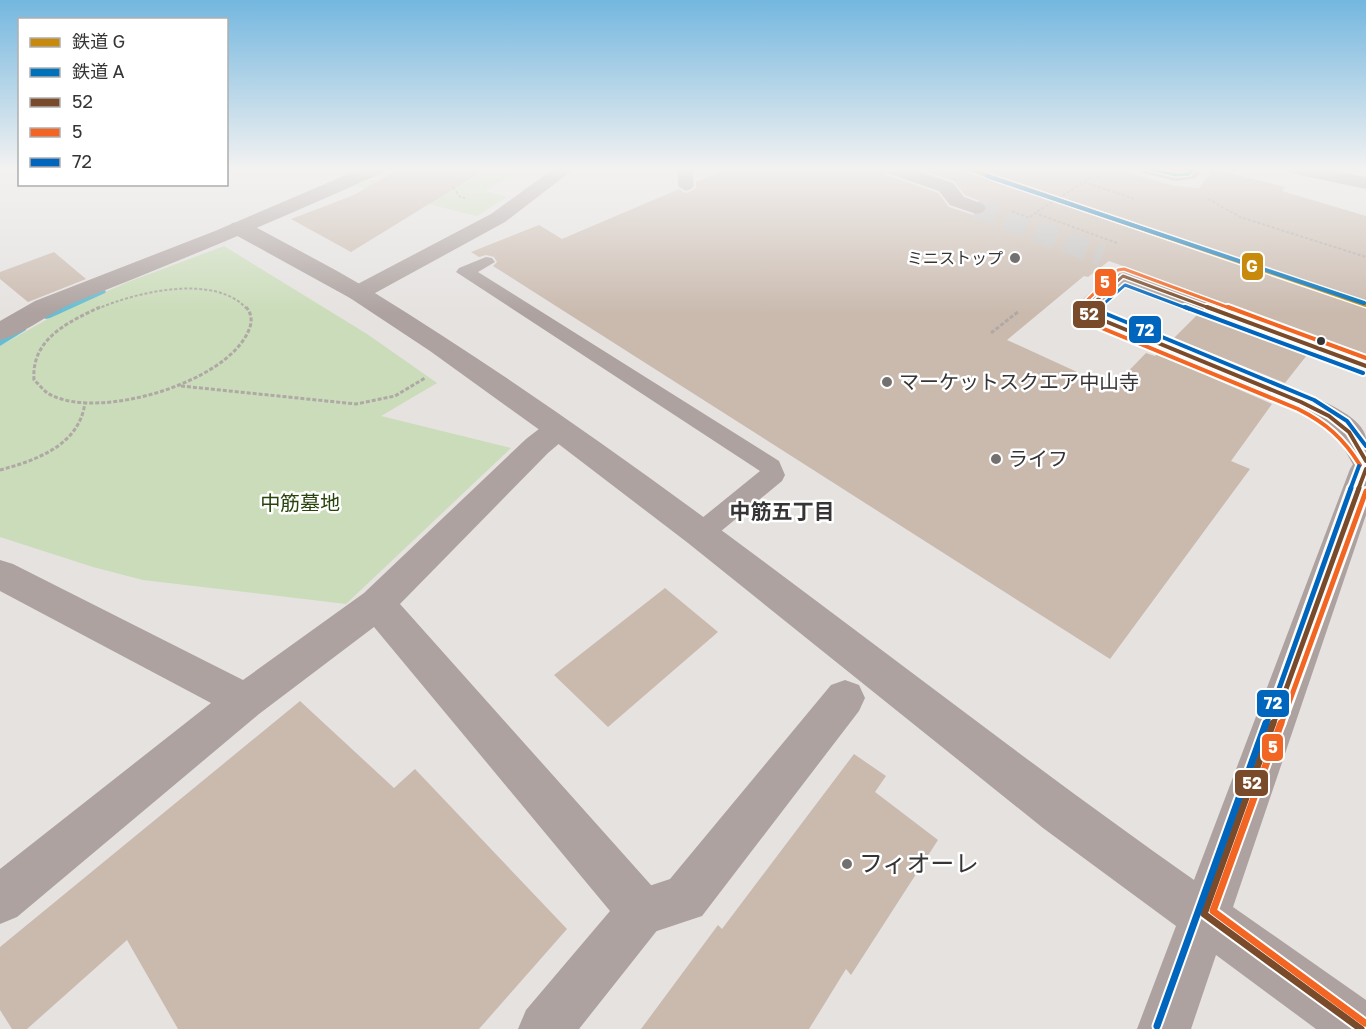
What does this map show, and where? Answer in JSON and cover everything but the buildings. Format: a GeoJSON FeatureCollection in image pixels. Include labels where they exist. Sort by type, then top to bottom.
{"type":"FeatureCollection","features":[{"type":"Feature","properties":{"kind":"street"},"geometry":{"type":"LineString","coordinates":[[0,332],[44,306],[265,217]]}},
{"type":"Feature","properties":{"kind":"street"},"geometry":{"type":"LineString","coordinates":[[358,293],[499,217]]}},
{"type":"Feature","properties":{"kind":"street"},"geometry":{"type":"LineString","coordinates":[[240,228],[358,293],[439,345],[558,429],[700,534],[1059,812],[1361,1029]]}},
{"type":"Feature","properties":{"kind":"street"},"geometry":{"type":"LineString","coordinates":[[1366,366],[1124,276],[1083,312],[1301,402],[1329,416],[1349,432],[1366,460]]}},
{"type":"Feature","properties":{"kind":"street"},"geometry":{"type":"LineString","coordinates":[[0,900],[245,701],[377,604],[537,446],[558,429]]}},
{"type":"Feature","properties":{"kind":"street"},"geometry":{"type":"LineString","coordinates":[[1164,1029],[1366,470]]}},
{"type":"Feature","properties":{"kind":"street"},"geometry":{"type":"LineString","coordinates":[[0,574],[245,701]]}},
{"type":"Feature","properties":{"kind":"street"},"geometry":{"type":"LineString","coordinates":[[377,604],[642,911]]}},
{"type":"Feature","properties":{"kind":"street"},"geometry":{"type":"LineString","coordinates":[[545,1029],[642,911],[685,899],[845,698]]}},
{"type":"Feature","properties":{"kind":"lane"},"geometry":{"type":"LineString","coordinates":[[486,262],[465,272],[771,467],[773,475],[700,534]]}},
{"type":"Feature","properties":{"kind":"path"},"geometry":{"type":"LineString","coordinates":[[1046,217],[1107,239]]}},
{"type":"Feature","properties":{"kind":"path"},"geometry":{"type":"LineString","coordinates":[[1240,217],[1366,257]]}},
{"type":"Feature","properties":{"kind":"path"},"geometry":{"type":"LineString","coordinates":[[188,288],[216,290],[237,298],[250,310],[252,326],[243,345],[220,365],[178,386],[140,397],[110,402],[85,402],[73,401],[48,393],[34,380],[33,363],[44,344],[65,326],[92,311],[124,298],[188,288]]}},
{"type":"Feature","properties":{"kind":"path"},"geometry":{"type":"LineString","coordinates":[[991,333],[1019,311]]}},
{"type":"Feature","properties":{"kind":"path"},"geometry":{"type":"LineString","coordinates":[[178,386],[356,404],[395,396],[432,375]]}},
{"type":"Feature","properties":{"kind":"path"},"geometry":{"type":"LineString","coordinates":[[0,470],[42,455],[63,442],[79,427],[86,413],[85,402]]}},
{"type":"Feature","properties":{"kind":"green space","name":"中筋墓地"},"geometry":{"type":"Polygon","coordinates":[[[224,246],[367,334],[437,383],[381,416],[511,448],[346,604],[143,580],[93,567],[0,537],[0,346],[60,312],[128,282],[224,246]]]}},
{"type":"Feature","properties":{"kind":"waterway"},"geometry":{"type":"LineString","coordinates":[[46,316],[101,291]]}},
{"type":"Feature","properties":{"kind":"waterway"},"geometry":{"type":"LineString","coordinates":[[0,342],[22,328]]}},
{"type":"Feature","properties":{"kind":"tunnel"},"geometry":{"type":"LineString","coordinates":[[1000,217],[1102,255]]}},
{"type":"Feature","properties":{"kind":"rail line","name":"G"},"geometry":{"type":"LineString","coordinates":[[1109,217],[1366,305]]}},
{"type":"Feature","properties":{"kind":"rail line","name":"A"},"geometry":{"type":"LineString","coordinates":[[1109,217],[1364,303]]}},
{"type":"Feature","properties":{"kind":"transit line","name":"5"},"geometry":{"type":"LineString","coordinates":[[1360,465],[1340,437],[1327,425],[1310,415],[1080,319],[1076,311],[1118,270],[1124,269],[1366,358]]}},
{"type":"Feature","properties":{"kind":"transit line","name":"52"},"geometry":{"type":"LineString","coordinates":[[1366,366],[1123,276],[1083,312],[1301,402],[1329,416],[1349,432],[1366,461]]}},
{"type":"Feature","properties":{"kind":"transit line","name":"72"},"geometry":{"type":"LineString","coordinates":[[1363,373],[1125,285],[1097,310],[1314,400],[1347,421],[1366,446]]}},
{"type":"Feature","properties":{"kind":"transit line","name":"72"},"geometry":{"type":"LineString","coordinates":[[1157,1026],[1359,466]]}},
{"type":"Feature","properties":{"kind":"transit line","name":"52"},"geometry":{"type":"LineString","coordinates":[[1361,1029],[1204,914],[1366,469]]}},
{"type":"Feature","properties":{"kind":"transit line","name":"5"},"geometry":{"type":"LineString","coordinates":[[1365,1023],[1213,911],[1366,491]]}},
{"type":"Feature","properties":{"kind":"place","name":"ミニストップ"},"geometry":{"type":"Point","coordinates":[1015,258]}},
{"type":"Feature","properties":{"kind":"place","name":"マーケットスクエア中山寺"},"geometry":{"type":"Point","coordinates":[887,382]}},
{"type":"Feature","properties":{"kind":"place","name":"ライフ"},"geometry":{"type":"Point","coordinates":[996,459]}},
{"type":"Feature","properties":{"kind":"place","name":"フィオーレ"},"geometry":{"type":"Point","coordinates":[847,864]}},
{"type":"Feature","properties":{"kind":"district","name":"中筋五丁目"},"geometry":{"type":"Point","coordinates":[782,512]}}]}
